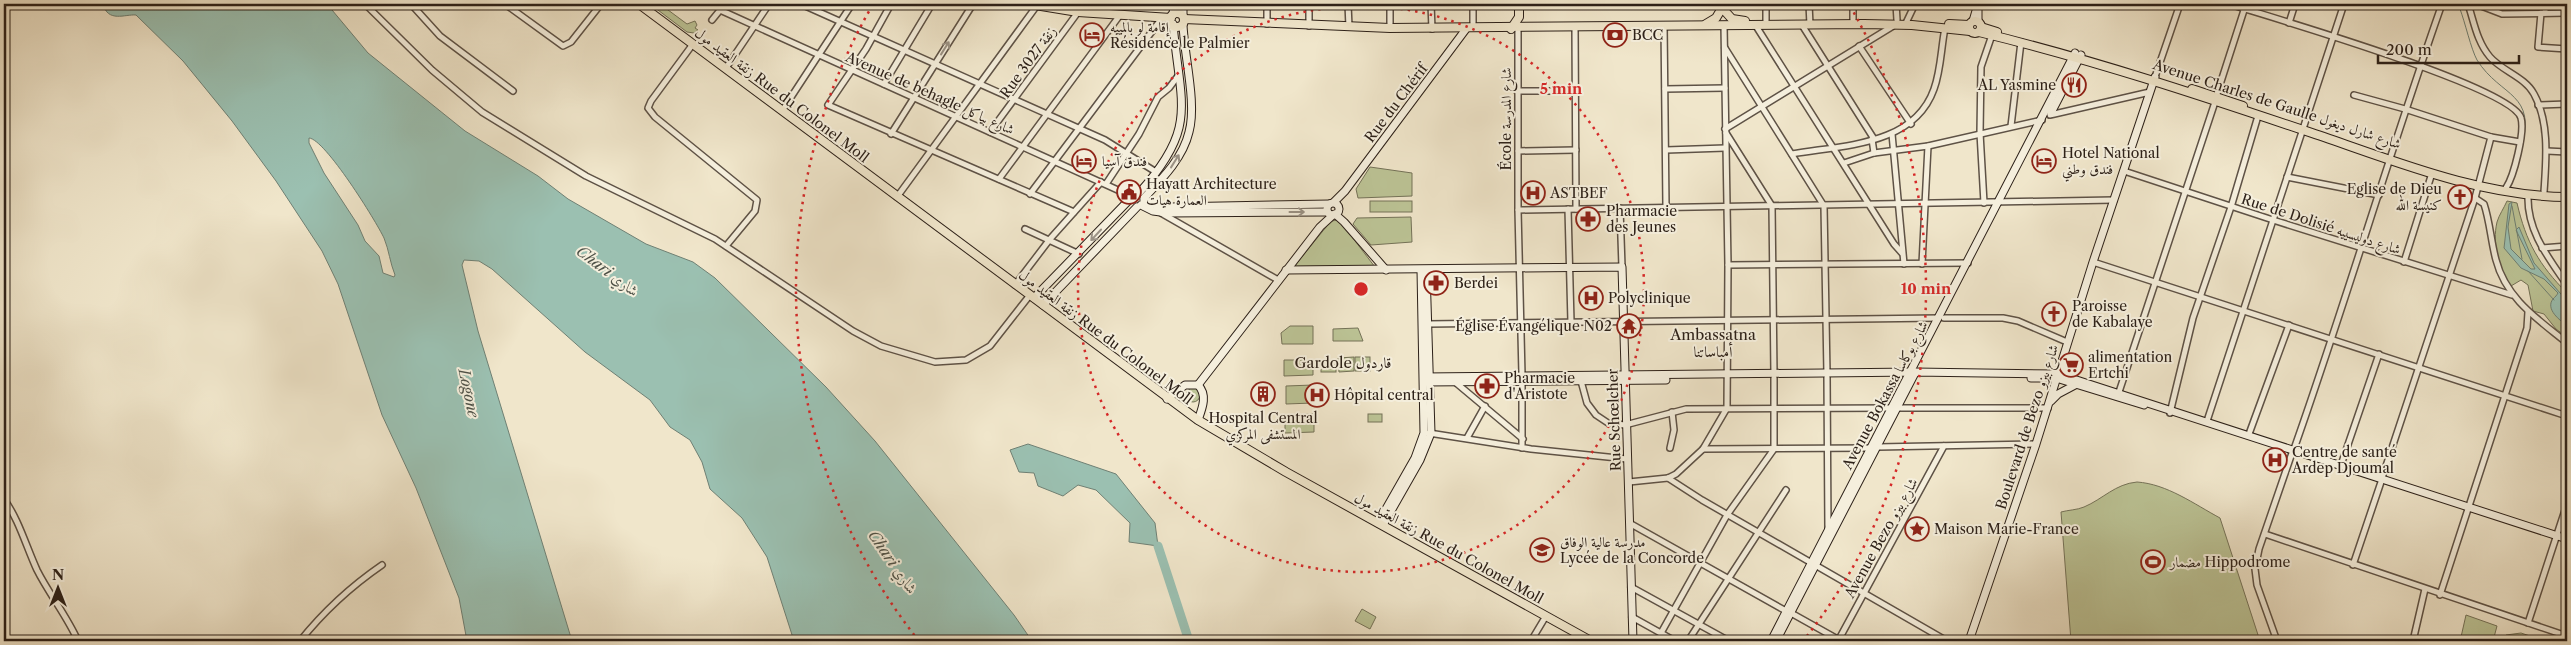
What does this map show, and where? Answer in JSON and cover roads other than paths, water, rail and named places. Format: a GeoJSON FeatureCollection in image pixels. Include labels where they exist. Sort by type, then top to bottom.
{"type":"FeatureCollection","features":[{"type":"Feature","properties":{"kind":"main road","name":"زنقة العقيد مول Rue du Colonel Moll"},"geometry":{"type":"LineString","coordinates":[[639,4],[1198,420],[1591,641]]}},
{"type":"Feature","properties":{"kind":"main road"},"geometry":{"type":"LineString","coordinates":[[1035,4],[1078,12],[1172,19],[1179,26],[1183,20],[1179,13],[1172,19]]}},
{"type":"Feature","properties":{"kind":"main road"},"geometry":{"type":"LineString","coordinates":[[1519,4],[1519,29]]}},
{"type":"Feature","properties":{"kind":"main road","name":"Avenue Charles de Gaulle شارع شارل ديغول"},"geometry":{"type":"LineString","coordinates":[[1721,6],[1728,16],[1738,20],[1807,23]]}},
{"type":"Feature","properties":{"kind":"main road","name":"Avenue Charles de Gaulle شارع شارل ديغول"},"geometry":{"type":"LineString","coordinates":[[1704,25],[1716,18],[1721,6]]}},
{"type":"Feature","properties":{"kind":"main road"},"geometry":{"type":"LineString","coordinates":[[1519,17],[1519,29]]}},
{"type":"Feature","properties":{"kind":"main road","name":"Avenue Charles de Gaulle شارع شارل ديغول"},"geometry":{"type":"LineString","coordinates":[[1183,20],[1432,29],[1664,25],[1756,26],[1853,22],[1906,22],[1975,26],[2154,79],[2479,185]]}},
{"type":"Feature","properties":{"kind":"main road","name":"Avenue Charles de Gaulle شارع شارل ديغول"},"geometry":{"type":"LineString","coordinates":[[1906,22],[1945,28],[1975,26],[1992,35],[2077,56]]}},
{"type":"Feature","properties":{"kind":"main road","name":"Avenue Charles de Gaulle شارع شارل ديغول"},"geometry":{"type":"LineString","coordinates":[[2216,99],[2258,116],[2303,128]]}},
{"type":"Feature","properties":{"kind":"main road","name":"Avenue Charles de Gaulle شارع شارل ديغول"},"geometry":{"type":"LineString","coordinates":[[2390,157],[2432,173],[2479,185],[2524,194],[2567,197]]}},
{"type":"Feature","properties":{"kind":"main road","name":"Avenue Charles de Gaulle شارع شارل ديغول"},"geometry":{"type":"LineString","coordinates":[[2524,194],[2544,192],[2567,193]]}},
{"type":"Feature","properties":{"kind":"street"},"geometry":{"type":"LineString","coordinates":[[365,4],[432,70],[482,112],[586,176],[726,246],[853,331],[881,346],[935,362],[955,362],[977,355],[990,346],[1032,296],[1079,254],[1130,198]]}},
{"type":"Feature","properties":{"kind":"street"},"geometry":{"type":"LineString","coordinates":[[411,4],[440,36],[513,91]]}},
{"type":"Feature","properties":{"kind":"street"},"geometry":{"type":"LineString","coordinates":[[505,4],[563,46],[571,42],[601,4]]}},
{"type":"Feature","properties":{"kind":"street"},"geometry":{"type":"LineString","coordinates":[[712,20],[725,4]]}},
{"type":"Feature","properties":{"kind":"street"},"geometry":{"type":"LineString","coordinates":[[726,68],[769,4]]}},
{"type":"Feature","properties":{"kind":"street"},"geometry":{"type":"LineString","coordinates":[[801,4],[1014,101],[1080,128],[1128,152],[1156,172]]}},
{"type":"Feature","properties":{"kind":"street"},"geometry":{"type":"LineString","coordinates":[[782,110],[852,4]]}},
{"type":"Feature","properties":{"kind":"street"},"geometry":{"type":"LineString","coordinates":[[891,4],[852,70],[828,105],[1074,212]]}},
{"type":"Feature","properties":{"kind":"street"},"geometry":{"type":"LineString","coordinates":[[884,84],[932,4]]}},
{"type":"Feature","properties":{"kind":"street"},"geometry":{"type":"LineString","coordinates":[[892,134],[973,4]]}},
{"type":"Feature","properties":{"kind":"street"},"geometry":{"type":"LineString","coordinates":[[898,197],[956,118],[1035,4]]}},
{"type":"Feature","properties":{"kind":"street","name":"Rue 3027 زنقة"},"geometry":{"type":"LineString","coordinates":[[990,132],[1084,4]]}},
{"type":"Feature","properties":{"kind":"street"},"geometry":{"type":"LineString","coordinates":[[1130,198],[1132,206],[1141,201],[1156,172],[1172,151],[1182,126],[1183,103],[1172,19],[1174,4]]}},
{"type":"Feature","properties":{"kind":"street"},"geometry":{"type":"LineString","coordinates":[[1043,305],[1141,201],[1177,159],[1189,132],[1191,106],[1183,20],[1184,4]]}},
{"type":"Feature","properties":{"kind":"street"},"geometry":{"type":"LineString","coordinates":[[1267,4],[1267,24]]}},
{"type":"Feature","properties":{"kind":"street"},"geometry":{"type":"LineString","coordinates":[[1309,4],[1309,26]]}},
{"type":"Feature","properties":{"kind":"street"},"geometry":{"type":"LineString","coordinates":[[1348,4],[1349,27]]}},
{"type":"Feature","properties":{"kind":"street"},"geometry":{"type":"LineString","coordinates":[[1390,4],[1390,28]]}},
{"type":"Feature","properties":{"kind":"street"},"geometry":{"type":"LineString","coordinates":[[1432,4],[1432,29]]}},
{"type":"Feature","properties":{"kind":"street"},"geometry":{"type":"LineString","coordinates":[[1469,29],[1473,4]]}},
{"type":"Feature","properties":{"kind":"street"},"geometry":{"type":"LineString","coordinates":[[1766,4],[1766,21]]}},
{"type":"Feature","properties":{"kind":"street"},"geometry":{"type":"LineString","coordinates":[[1810,4],[1807,23],[1827,66],[1873,139],[1874,153]]}},
{"type":"Feature","properties":{"kind":"street"},"geometry":{"type":"LineString","coordinates":[[1853,4],[1853,22]]}},
{"type":"Feature","properties":{"kind":"street"},"geometry":{"type":"LineString","coordinates":[[1725,130],[1896,22],[1896,4]]}},
{"type":"Feature","properties":{"kind":"street"},"geometry":{"type":"LineString","coordinates":[[1906,22],[1915,4]]}},
{"type":"Feature","properties":{"kind":"street"},"geometry":{"type":"LineString","coordinates":[[1975,26],[1978,4]]}},
{"type":"Feature","properties":{"kind":"street"},"geometry":{"type":"LineString","coordinates":[[2154,79],[2180,4]]}},
{"type":"Feature","properties":{"kind":"street"},"geometry":{"type":"LineString","coordinates":[[2229,4],[2245,6],[2289,23],[2458,79],[2497,98],[2516,110],[2521,118],[2520,142],[2507,190]]}},
{"type":"Feature","properties":{"kind":"street"},"geometry":{"type":"LineString","coordinates":[[2289,23],[2295,4]]}},
{"type":"Feature","properties":{"kind":"street"},"geometry":{"type":"LineString","coordinates":[[2207,421],[2344,4]]}},
{"type":"Feature","properties":{"kind":"street"},"geometry":{"type":"LineString","coordinates":[[2277,641],[2257,585],[2257,558],[2332,340],[2405,109],[2442,4]]}},
{"type":"Feature","properties":{"kind":"street"},"geometry":{"type":"LineString","coordinates":[[2468,4],[2480,42],[2490,57],[2526,84],[2533,92],[2538,105],[2547,151],[2544,192]]}},
{"type":"Feature","properties":{"kind":"street"},"geometry":{"type":"LineString","coordinates":[[2476,4],[2502,14],[2567,12]]}},
{"type":"Feature","properties":{"kind":"street"},"geometry":{"type":"LineString","coordinates":[[2545,4],[2538,47],[2567,49]]}},
{"type":"Feature","properties":{"kind":"street"},"geometry":{"type":"LineString","coordinates":[[2119,392],[2245,6]]}},
{"type":"Feature","properties":{"kind":"street","name":"Avenue de behagle شارع بياكل"},"geometry":{"type":"LineString","coordinates":[[720,10],[1103,183],[1130,198]]}},
{"type":"Feature","properties":{"kind":"street"},"geometry":{"type":"LineString","coordinates":[[999,179],[1120,15]]}},
{"type":"Feature","properties":{"kind":"street"},"geometry":{"type":"LineString","coordinates":[[1030,194],[1162,18]]}},
{"type":"Feature","properties":{"kind":"street"},"geometry":{"type":"LineString","coordinates":[[1664,25],[1666,207]]}},
{"type":"Feature","properties":{"kind":"street"},"geometry":{"type":"LineString","coordinates":[[1629,482],[1668,478],[1684,467],[1703,449],[1727,408],[1728,207],[1725,148],[1724,25]]}},
{"type":"Feature","properties":{"kind":"street"},"geometry":{"type":"LineString","coordinates":[[1756,26],[1894,244],[1902,253]]}},
{"type":"Feature","properties":{"kind":"street"},"geometry":{"type":"LineString","coordinates":[[1575,27],[1576,209]]}},
{"type":"Feature","properties":{"kind":"street"},"geometry":{"type":"LineString","coordinates":[[1792,154],[1873,139],[1892,134],[1911,124],[1920,115],[1935,87],[1945,28]]}},
{"type":"Feature","properties":{"kind":"street","name":"Rue du Chérif"},"geometry":{"type":"LineString","coordinates":[[1198,385],[1469,29]]}},
{"type":"Feature","properties":{"kind":"street","name":"École شارع المدرسة"},"geometry":{"type":"LineString","coordinates":[[1519,29],[1517,91],[1522,448]]}},
{"type":"Feature","properties":{"kind":"street"},"geometry":{"type":"LineString","coordinates":[[1984,203],[1980,133],[1981,67],[1992,35]]}},
{"type":"Feature","properties":{"kind":"street"},"geometry":{"type":"LineString","coordinates":[[2011,126],[2021,42]]}},
{"type":"Feature","properties":{"kind":"street"},"geometry":{"type":"LineString","coordinates":[[693,44],[650,101],[648,108],[655,116],[757,200],[755,211],[726,246]]}},
{"type":"Feature","properties":{"kind":"street"},"geometry":{"type":"LineString","coordinates":[[1859,46],[1911,124]]}},
{"type":"Feature","properties":{"kind":"street"},"geometry":{"type":"LineString","coordinates":[[1725,48],[1824,206],[1827,321],[1828,530]]}},
{"type":"Feature","properties":{"kind":"street","name":"Avenue Bokassa شارع بوكاسا"},"geometry":{"type":"LineString","coordinates":[[1941,318],[1968,263],[2050,116],[2077,56]]}},
{"type":"Feature","properties":{"kind":"street","name":"Avenue Bokassa شارع بوكاسا"},"geometry":{"type":"LineString","coordinates":[[1813,565],[1828,530],[1895,408],[2042,120],[2077,56]]}},
{"type":"Feature","properties":{"kind":"street"},"geometry":{"type":"LineString","coordinates":[[1015,285],[1050,240],[1103,183],[1128,152],[1149,118],[1158,97],[1169,88],[1178,76]]}},
{"type":"Feature","properties":{"kind":"street","name":"Boulevard de Bezo شارع بيزو"},"geometry":{"type":"LineString","coordinates":[[1969,641],[2049,405],[2092,262],[2154,79]]}},
{"type":"Feature","properties":{"kind":"street"},"geometry":{"type":"LineString","coordinates":[[1665,89],[1725,88]]}},
{"type":"Feature","properties":{"kind":"street"},"geometry":{"type":"LineString","coordinates":[[1517,91],[1575,91]]}},
{"type":"Feature","properties":{"kind":"street"},"geometry":{"type":"LineString","coordinates":[[2050,116],[2150,92]]}},
{"type":"Feature","properties":{"kind":"street"},"geometry":{"type":"LineString","coordinates":[[2354,95],[2405,109],[2491,137],[2520,142]]}},
{"type":"Feature","properties":{"kind":"street"},"geometry":{"type":"LineString","coordinates":[[2538,105],[2567,104]]}},
{"type":"Feature","properties":{"kind":"street"},"geometry":{"type":"LineString","coordinates":[[2170,411],[2185,347],[2200,296],[2231,207],[2258,116]]}},
{"type":"Feature","properties":{"kind":"street"},"geometry":{"type":"LineString","coordinates":[[1844,163],[1874,153],[1928,146],[2042,120]]}},
{"type":"Feature","properties":{"kind":"street"},"geometry":{"type":"LineString","coordinates":[[1660,633],[1728,515],[1774,449],[1772,206],[1725,130]]}},
{"type":"Feature","properties":{"kind":"street"},"geometry":{"type":"LineString","coordinates":[[1892,134],[1895,150],[1897,203],[1904,264]]}},
{"type":"Feature","properties":{"kind":"street"},"geometry":{"type":"LineString","coordinates":[[2353,565],[2475,198],[2491,137]]}},
{"type":"Feature","properties":{"kind":"street"},"geometry":{"type":"LineString","coordinates":[[1922,264],[1928,146]]}},
{"type":"Feature","properties":{"kind":"street"},"geometry":{"type":"LineString","coordinates":[[1666,150],[1725,148]]}},
{"type":"Feature","properties":{"kind":"street"},"geometry":{"type":"LineString","coordinates":[[1518,151],[1576,150]]}},
{"type":"Feature","properties":{"kind":"street"},"geometry":{"type":"LineString","coordinates":[[2547,151],[2567,152]]}},
{"type":"Feature","properties":{"kind":"street","name":"Rue de Dolisié شارع دوليسييه"},"geometry":{"type":"LineString","coordinates":[[2124,171],[2231,207],[2512,295]]}},
{"type":"Feature","properties":{"kind":"street"},"geometry":{"type":"LineString","coordinates":[[2404,262],[2432,173]]}},
{"type":"Feature","properties":{"kind":"street"},"geometry":{"type":"LineString","coordinates":[[2287,176],[2378,195]]}},
{"type":"Feature","properties":{"kind":"street"},"geometry":{"type":"LineString","coordinates":[[2524,194],[2535,233],[2542,248],[2567,284]]}},
{"type":"Feature","properties":{"kind":"street"},"geometry":{"type":"LineString","coordinates":[[1130,198],[1158,206],[1171,207],[1333,210],[1386,270]]}},
{"type":"Feature","properties":{"kind":"street"},"geometry":{"type":"LineString","coordinates":[[2475,198],[2484,204],[2496,260],[2512,295],[2528,312],[2567,343]]}},
{"type":"Feature","properties":{"kind":"street"},"geometry":{"type":"LineString","coordinates":[[1518,210],[2114,200]]}},
{"type":"Feature","properties":{"kind":"street"},"geometry":{"type":"LineString","coordinates":[[1141,201],[1278,280]]}},
{"type":"Feature","properties":{"kind":"street","name":"Rue Schœlcher"},"geometry":{"type":"LineString","coordinates":[[1620,208],[1624,378],[1631,524],[1631,617],[1633,641]]}},
{"type":"Feature","properties":{"kind":"street"},"geometry":{"type":"LineString","coordinates":[[1568,209],[1571,322]]}},
{"type":"Feature","properties":{"kind":"street"},"geometry":{"type":"LineString","coordinates":[[1160,213],[1333,210]]}},
{"type":"Feature","properties":{"kind":"street"},"geometry":{"type":"LineString","coordinates":[[1025,229],[1079,254]]}},
{"type":"Feature","properties":{"kind":"street"},"geometry":{"type":"LineString","coordinates":[[2542,248],[2567,246]]}},
{"type":"Feature","properties":{"kind":"street"},"geometry":{"type":"LineString","coordinates":[[2092,262],[2567,416]]}},
{"type":"Feature","properties":{"kind":"street"},"geometry":{"type":"LineString","coordinates":[[1728,265],[1826,266],[1968,263]]}},
{"type":"Feature","properties":{"kind":"street"},"geometry":{"type":"LineString","coordinates":[[1286,270],[1622,267]]}},
{"type":"Feature","properties":{"kind":"street"},"geometry":{"type":"LineString","coordinates":[[1380,524],[1420,460],[1427,433],[1428,324],[1424,270]]}},
{"type":"Feature","properties":{"kind":"street"},"geometry":{"type":"LineString","coordinates":[[1424,270],[1427,379]]}},
{"type":"Feature","properties":{"kind":"street"},"geometry":{"type":"LineString","coordinates":[[2440,595],[2506,396],[2527,328],[2528,312]]}},
{"type":"Feature","properties":{"kind":"street"},"geometry":{"type":"LineString","coordinates":[[1428,324],[2003,318],[2018,321],[2067,342]]}},
{"type":"Feature","properties":{"kind":"street"},"geometry":{"type":"LineString","coordinates":[[2249,434],[2289,325]]}},
{"type":"Feature","properties":{"kind":"street"},"geometry":{"type":"LineString","coordinates":[[2341,465],[2379,354]]}},
{"type":"Feature","properties":{"kind":"street"},"geometry":{"type":"LineString","coordinates":[[1427,379],[1912,374],[2057,376],[2119,392],[2170,411],[2567,540]]}},
{"type":"Feature","properties":{"kind":"street"},"geometry":{"type":"LineString","coordinates":[[2057,376],[2076,384],[2249,434],[2293,451],[2341,465],[2382,480]]}},
{"type":"Feature","properties":{"kind":"street"},"geometry":{"type":"LineString","coordinates":[[1427,379],[1456,382],[1522,378],[1581,381],[1624,378]]}},
{"type":"Feature","properties":{"kind":"street"},"geometry":{"type":"LineString","coordinates":[[1581,381],[1587,402],[1596,415],[1608,423],[1626,425],[1686,409],[2049,405],[2058,394],[2076,384]]}},
{"type":"Feature","properties":{"kind":"street"},"geometry":{"type":"LineString","coordinates":[[1456,382],[1523,439]]}},
{"type":"Feature","properties":{"kind":"street"},"geometry":{"type":"LineString","coordinates":[[1167,398],[1185,385],[1198,385],[1203,392],[1204,398],[1198,420]]}},
{"type":"Feature","properties":{"kind":"street"},"geometry":{"type":"LineString","coordinates":[[1467,438],[1485,406]]}},
{"type":"Feature","properties":{"kind":"street"},"geometry":{"type":"LineString","coordinates":[[1670,448],[1674,430],[1672,412]]}},
{"type":"Feature","properties":{"kind":"street"},"geometry":{"type":"LineString","coordinates":[[1427,433],[1522,448],[1627,459]]}},
{"type":"Feature","properties":{"kind":"street"},"geometry":{"type":"LineString","coordinates":[[1703,449],[2036,444]]}},
{"type":"Feature","properties":{"kind":"street","name":"Avenue Bezo شارع بيزو"},"geometry":{"type":"LineString","coordinates":[[1839,641],[1944,446]]}},
{"type":"Feature","properties":{"kind":"street","name":"Avenue Bokassa شارع بوكاسا"},"geometry":{"type":"LineString","coordinates":[[1776,641],[1874,447]]}},
{"type":"Feature","properties":{"kind":"street"},"geometry":{"type":"LineString","coordinates":[[1668,478],[1813,565],[1947,641]]}},
{"type":"Feature","properties":{"kind":"street"},"geometry":{"type":"LineString","coordinates":[[1688,641],[1786,490]]}},
{"type":"Feature","properties":{"kind":"street"},"geometry":{"type":"LineString","coordinates":[[4,499],[15,517],[38,571],[60,605],[78,641]]}},
{"type":"Feature","properties":{"kind":"street"},"geometry":{"type":"LineString","coordinates":[[2528,623],[2567,504]]}},
{"type":"Feature","properties":{"kind":"street"},"geometry":{"type":"LineString","coordinates":[[1631,524],[1839,641]]}},
{"type":"Feature","properties":{"kind":"street"},"geometry":{"type":"LineString","coordinates":[[2265,534],[2425,590],[2567,636]]}},
{"type":"Feature","properties":{"kind":"street"},"geometry":{"type":"LineString","coordinates":[[2556,538],[2567,544]]}},
{"type":"Feature","properties":{"kind":"street"},"geometry":{"type":"LineString","coordinates":[[300,641],[324,612],[353,584],[382,565]]}},
{"type":"Feature","properties":{"kind":"street"},"geometry":{"type":"LineString","coordinates":[[1631,587],[1729,641]]}},
{"type":"Feature","properties":{"kind":"street"},"geometry":{"type":"LineString","coordinates":[[2413,641],[2425,590]]}},
{"type":"Feature","properties":{"kind":"street","name":"Avenue Bokassa شارع بوكاسا"},"geometry":{"type":"LineString","coordinates":[[1771,641],[1789,612]]}},
{"type":"Feature","properties":{"kind":"street"},"geometry":{"type":"LineString","coordinates":[[1531,641],[1546,616]]}},
{"type":"Feature","properties":{"kind":"street"},"geometry":{"type":"LineString","coordinates":[[1631,617],[1675,641]]}},
{"type":"Feature","properties":{"kind":"street","name":"Rue Schœlcher"},"geometry":{"type":"LineString","coordinates":[[1628,641],[1632,631]]}},
{"type":"Feature","properties":{"kind":"water"},"geometry":{"type":"Polygon","coordinates":[[[103,4],[327,4],[368,53],[465,131],[538,176],[568,199],[646,244],[693,262],[715,278],[826,387],[875,441],[1014,615],[1032,641],[794,641],[767,557],[742,518],[710,489],[702,462],[690,440],[670,427],[650,400],[585,352],[492,269],[479,261],[464,260],[462,265],[478,331],[572,641],[467,641],[459,598],[416,488],[382,415],[338,284],[322,251],[276,181],[232,121],[183,61],[136,15],[113,16],[105,10],[103,4]],[[309,138],[309,143],[324,173],[358,225],[365,241],[379,256],[383,273],[394,277],[386,243],[379,229],[350,182],[316,142],[309,138]]]}},
{"type":"Feature","properties":{"kind":"water"},"geometry":{"type":"Polygon","coordinates":[[[2512,202],[2508,227],[2511,249],[2531,269],[2535,269],[2516,230],[2519,227],[2534,263],[2567,301],[2567,325],[2552,311],[2551,303],[2558,293],[2544,279],[2521,268],[2504,248],[2509,204],[2512,202]]]}},
{"type":"Feature","properties":{"kind":"water"},"geometry":{"type":"Polygon","coordinates":[[[1028,444],[1116,474],[1155,523],[1158,546],[1129,542],[1130,523],[1096,490],[1078,485],[1063,496],[1038,486],[1034,473],[1019,472],[1010,450],[1028,444]]]}},
{"type":"Feature","properties":{"kind":"waterway"},"geometry":{"type":"LineString","coordinates":[[2460,9],[2477,60],[2486,72],[2514,97],[2521,106],[2525,116],[2525,130],[2521,149]]}},
{"type":"Feature","properties":{"kind":"waterway"},"geometry":{"type":"LineString","coordinates":[[2512,206],[2522,259]]}},
{"type":"Feature","properties":{"kind":"waterway"},"geometry":{"type":"LineString","coordinates":[[2528,271],[2554,300]]}},
{"type":"Feature","properties":{"kind":"waterway"},"geometry":{"type":"LineString","coordinates":[[1158,546],[1189,641]]}},
{"type":"Feature","properties":{"kind":"place","name":"إقامة لو بالمييه Résidence le Palmier"},"geometry":{"type":"Point","coordinates":[1092,35]}},
{"type":"Feature","properties":{"kind":"place","name":"BCC"},"geometry":{"type":"Point","coordinates":[1615,35]}},
{"type":"Feature","properties":{"kind":"place","name":"AL Yasmine"},"geometry":{"type":"Point","coordinates":[2074,85]}},
{"type":"Feature","properties":{"kind":"place","name":"فندق آسيا"},"geometry":{"type":"Point","coordinates":[1084,161]}},
{"type":"Feature","properties":{"kind":"place","name":"Hotel National فندق وطني"},"geometry":{"type":"Point","coordinates":[2044,161]}},
{"type":"Feature","properties":{"kind":"place","name":"Hayatt Architecture العمارة هيات"},"geometry":{"type":"Point","coordinates":[1129,192]}},
{"type":"Feature","properties":{"kind":"place","name":"ASTBEF"},"geometry":{"type":"Point","coordinates":[1533,193]}},
{"type":"Feature","properties":{"kind":"place","name":"Eglise de Dieu كنيسة الله"},"geometry":{"type":"Point","coordinates":[2460,197]}},
{"type":"Feature","properties":{"kind":"place","name":"Pharmacie des Jeunes"},"geometry":{"type":"Point","coordinates":[1588,219]}},
{"type":"Feature","properties":{"kind":"place","name":"Berdei"},"geometry":{"type":"Point","coordinates":[1436,283]}},
{"type":"Feature","properties":{"kind":"place","name":"Polyclinique"},"geometry":{"type":"Point","coordinates":[1591,298]}},
{"type":"Feature","properties":{"kind":"place","name":"Paroisse de Kabalaye"},"geometry":{"type":"Point","coordinates":[2054,314]}},
{"type":"Feature","properties":{"kind":"place","name":"Église Évangélique N02"},"geometry":{"type":"Point","coordinates":[1629,326]}},
{"type":"Feature","properties":{"kind":"place","name":"alimentation Ertchi"},"geometry":{"type":"Point","coordinates":[2071,365]}},
{"type":"Feature","properties":{"kind":"place","name":"Pharmacie d'Aristote"},"geometry":{"type":"Point","coordinates":[1487,386]}},
{"type":"Feature","properties":{"kind":"place","name":"Hospital Central المستشفى المركزي"},"geometry":{"type":"Point","coordinates":[1263,394]}},
{"type":"Feature","properties":{"kind":"place","name":"Hôpital central"},"geometry":{"type":"Point","coordinates":[1317,395]}},
{"type":"Feature","properties":{"kind":"place","name":"Centre de santé Ardep Djoumal"},"geometry":{"type":"Point","coordinates":[2275,460]}},
{"type":"Feature","properties":{"kind":"place","name":"Maison Marie-France"},"geometry":{"type":"Point","coordinates":[1917,529]}},
{"type":"Feature","properties":{"kind":"place","name":"مدرسة عالية الوفاق Lycée de la Concorde"},"geometry":{"type":"Point","coordinates":[1542,550]}},
{"type":"Feature","properties":{"kind":"place","name":"مضمار Hippodrome"},"geometry":{"type":"Point","coordinates":[2153,562]}},
{"type":"Feature","properties":{"kind":"district","name":"Ambassatna أمباساتنا"},"geometry":{"type":"Point","coordinates":[1713,342]}},
{"type":"Feature","properties":{"kind":"district","name":"Gardole قاردول"},"geometry":{"type":"Point","coordinates":[1343,362]}},
{"type":"Feature","properties":{"kind":"water label","name":"Chari شاري"},"geometry":{"type":"Point","coordinates":[608,271]}},
{"type":"Feature","properties":{"kind":"water label","name":"Logone"},"geometry":{"type":"Point","coordinates":[469,393]}},
{"type":"Feature","properties":{"kind":"water label","name":"Chari شاري"},"geometry":{"type":"Point","coordinates":[893,562]}}]}
